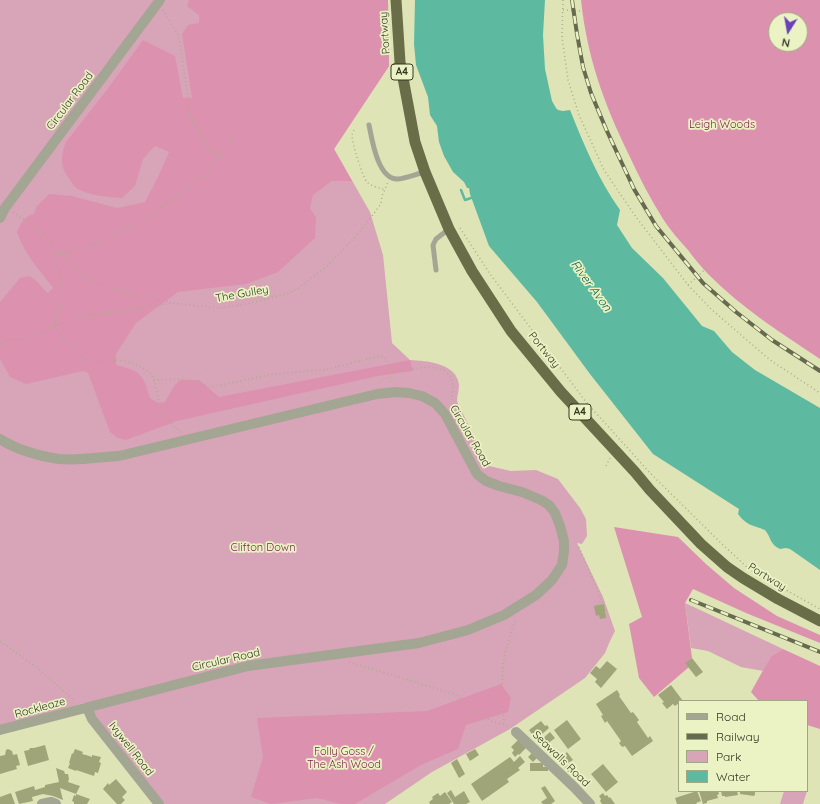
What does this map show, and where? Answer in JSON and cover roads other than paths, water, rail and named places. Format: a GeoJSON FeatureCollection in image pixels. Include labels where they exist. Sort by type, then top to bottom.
{"type":"FeatureCollection","features":[{"type":"Feature","properties":{"kind":"highway","name":"Portway"},"geometry":{"type":"LineString","coordinates":[[396,0],[400,62],[415,142],[425,172],[453,226],[472,271],[511,331],[561,392],[701,544],[727,567],[778,599],[820,621]]}},
{"type":"Feature","properties":{"kind":"street","name":"Circular Road"},"geometry":{"type":"LineString","coordinates":[[0,218],[5,208],[161,3]]}},
{"type":"Feature","properties":{"kind":"street","name":"Circular Road"},"geometry":{"type":"LineString","coordinates":[[0,439],[30,452],[60,459],[119,456],[377,394],[396,392],[409,393],[422,396],[435,403],[445,414],[477,474],[492,484],[522,492],[549,505],[555,513],[560,526],[564,551],[562,565],[552,580],[536,595],[504,615],[468,630],[419,643],[248,666],[84,709]]}},
{"type":"Feature","properties":{"kind":"street","name":"Rockleaze"},"geometry":{"type":"LineString","coordinates":[[0,730],[84,709]]}},
{"type":"Feature","properties":{"kind":"street","name":"Ivywell Road"},"geometry":{"type":"LineString","coordinates":[[84,709],[159,804]]}},
{"type":"Feature","properties":{"kind":"street","name":"Seawalls Road"},"geometry":{"type":"LineString","coordinates":[[516,732],[590,804]]}},
{"type":"Feature","properties":{"kind":"street"},"geometry":{"type":"LineString","coordinates":[[42,804],[51,802],[56,804]]}},
{"type":"Feature","properties":{"kind":"lane"},"geometry":{"type":"LineString","coordinates":[[369,125],[380,164],[385,174],[390,178],[399,179],[425,172]]}},
{"type":"Feature","properties":{"kind":"lane"},"geometry":{"type":"LineString","coordinates":[[436,270],[433,245],[436,239],[453,226]]}},
{"type":"Feature","properties":{"kind":"water","name":"River Avon"},"geometry":{"type":"Polygon","coordinates":[[[415,0],[545,0],[543,35],[545,69],[552,101],[558,110],[570,110],[598,174],[620,210],[617,225],[632,248],[663,278],[702,326],[714,331],[732,352],[755,370],[820,408],[820,570],[790,549],[780,549],[774,545],[765,530],[750,525],[741,518],[738,514],[739,509],[653,454],[590,374],[537,302],[489,246],[469,188],[467,188],[464,182],[453,172],[444,156],[439,142],[437,126],[430,115],[428,97],[416,65],[414,44],[415,0]]]}},
{"type":"Feature","properties":{"kind":"waterway"},"geometry":{"type":"LineString","coordinates":[[461,190],[465,200],[471,198]]}},
{"type":"Feature","properties":{"kind":"railway"},"geometry":{"type":"LineString","coordinates":[[572,0],[583,67],[591,93],[634,189],[656,226],[703,283],[736,312],[772,340],[820,371]]}},
{"type":"Feature","properties":{"kind":"railway"},"geometry":{"type":"LineString","coordinates":[[691,600],[820,652]]}},
{"type":"Feature","properties":{"kind":"park label","name":"Leigh Woods"},"geometry":{"type":"Point","coordinates":[722,125]}},
{"type":"Feature","properties":{"kind":"park label","name":"Clifton Down"},"geometry":{"type":"Point","coordinates":[263,548]}},
{"type":"Feature","properties":{"kind":"park label","name":"Folly Goss / The Ash Wood"},"geometry":{"type":"Point","coordinates":[344,758]}}]}
